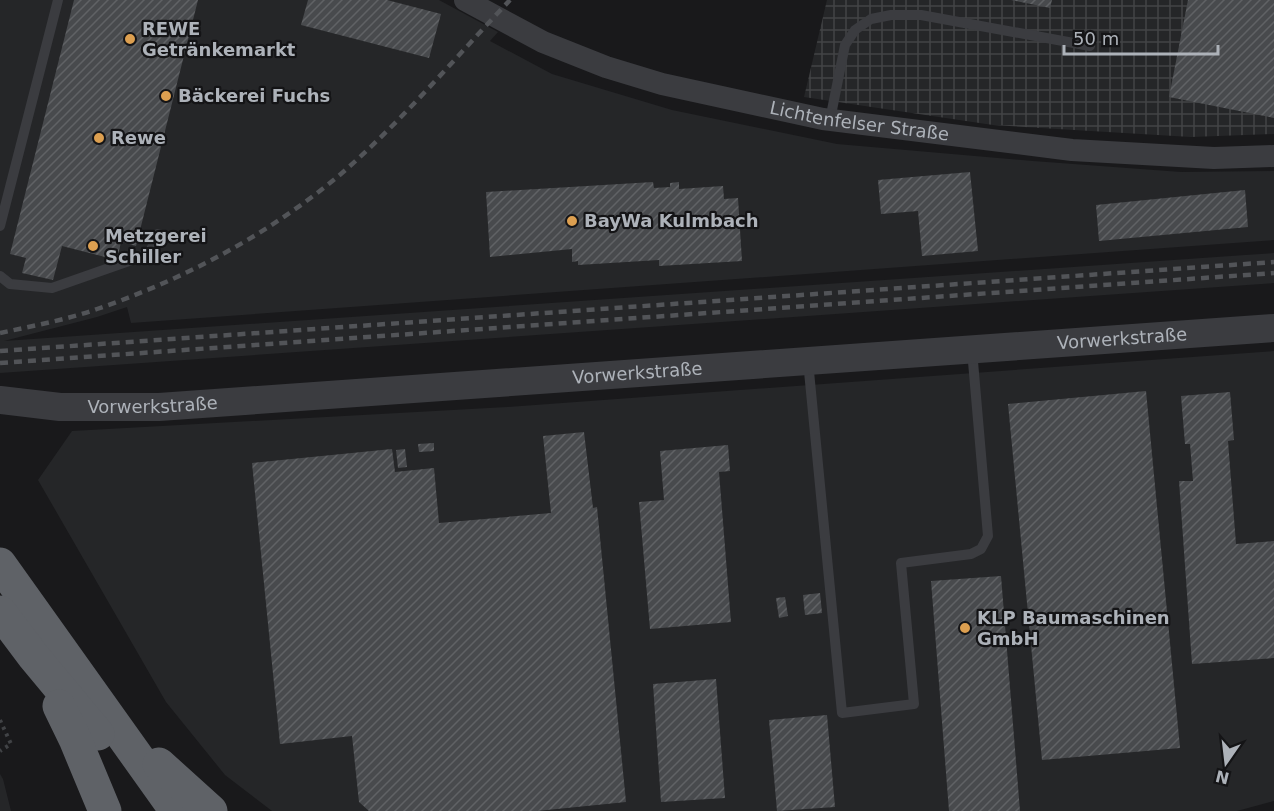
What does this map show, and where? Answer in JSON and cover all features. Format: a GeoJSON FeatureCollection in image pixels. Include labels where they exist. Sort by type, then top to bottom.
{"type":"FeatureCollection","features":[{"type":"Feature","properties":{"kind":"highway"},"geometry":{"type":"LineString","coordinates":[[0,564],[176,811]]}},
{"type":"Feature","properties":{"kind":"highway"},"geometry":{"type":"LineString","coordinates":[[0,612],[34,657],[109,746],[153,811]]}},
{"type":"Feature","properties":{"kind":"highway"},"geometry":{"type":"LineString","coordinates":[[34,657],[75,739],[105,811]]}},
{"type":"Feature","properties":{"kind":"highway"},"geometry":{"type":"LineString","coordinates":[[119,729],[211,811]]}},
{"type":"Feature","properties":{"kind":"street","name":"Lichtenfelser Straße"},"geometry":{"type":"LineString","coordinates":[[465,0],[543,42],[606,67],[662,84],[830,120],[1072,150],[1214,158],[1274,156]]}},
{"type":"Feature","properties":{"kind":"street","name":"Vorwerkstraße"},"geometry":{"type":"LineString","coordinates":[[0,400],[60,407],[159,407],[1274,328]]}},
{"type":"Feature","properties":{"kind":"lane"},"geometry":{"type":"LineString","coordinates":[[0,226],[58,0]]}},
{"type":"Feature","properties":{"kind":"lane"},"geometry":{"type":"LineString","coordinates":[[830,120],[845,45],[855,30],[872,19],[891,15],[921,15],[1090,46]]}},
{"type":"Feature","properties":{"kind":"lane"},"geometry":{"type":"LineString","coordinates":[[0,276],[10,284],[52,288],[149,254],[158,234]]}},
{"type":"Feature","properties":{"kind":"lane"},"geometry":{"type":"LineString","coordinates":[[808,361],[842,712],[914,704],[901,563],[971,554],[981,549],[988,536],[972,350]]}},
{"type":"Feature","properties":{"kind":"path"},"geometry":{"type":"LineString","coordinates":[[0,720],[11,744],[0,751]]}},
{"type":"Feature","properties":{"kind":"shaded area"},"geometry":{"type":"Polygon","coordinates":[[[0,0],[439,0],[498,32],[490,41],[552,74],[672,110],[837,144],[1181,172],[1274,171],[1274,240],[131,323],[127,307],[4,341],[1274,253],[1274,283],[0,373],[0,0]]]}},
{"type":"Feature","properties":{"kind":"shaded area"},"geometry":{"type":"Polygon","coordinates":[[[827,0],[1274,0],[1274,134],[1191,137],[993,125],[804,97],[827,0]]]}},
{"type":"Feature","properties":{"kind":"shaded area"},"geometry":{"type":"Polygon","coordinates":[[[1274,351],[1274,801],[1237,811],[272,811],[225,775],[166,702],[38,480],[72,431],[507,407],[1274,351]]]}},
{"type":"Feature","properties":{"kind":"shaded area"},"geometry":{"type":"Polygon","coordinates":[[[0,774],[3,779],[11,811],[0,811],[0,774]]]}},
{"type":"Feature","properties":{"kind":"building"},"geometry":{"type":"Polygon","coordinates":[[[74,0],[198,0],[136,246],[121,242],[117,260],[62,246],[53,280],[22,273],[26,258],[10,254],[74,0]]]}},
{"type":"Feature","properties":{"kind":"building"},"geometry":{"type":"Polygon","coordinates":[[[308,0],[387,0],[441,14],[429,58],[301,25],[308,0]]]}},
{"type":"Feature","properties":{"kind":"building"},"geometry":{"type":"Polygon","coordinates":[[[1011,0],[1052,0],[1050,8],[1011,0]]]}},
{"type":"Feature","properties":{"kind":"building"},"geometry":{"type":"Polygon","coordinates":[[[1188,0],[1274,0],[1274,118],[1169,97],[1188,0]]]}},
{"type":"Feature","properties":{"kind":"building"},"geometry":{"type":"Polygon","coordinates":[[[970,172],[978,251],[922,256],[918,211],[881,214],[878,180],[970,172]]]}},
{"type":"Feature","properties":{"kind":"building","name":"BayWa Kulmbach"},"geometry":{"type":"Polygon","coordinates":[[[653,182],[654,188],[670,187],[670,183],[679,182],[679,189],[723,186],[724,199],[738,198],[742,261],[659,266],[659,260],[578,265],[578,261],[572,262],[572,249],[490,257],[486,192],[653,182]]]}},
{"type":"Feature","properties":{"kind":"building"},"geometry":{"type":"Polygon","coordinates":[[[1245,190],[1248,227],[1099,241],[1096,205],[1245,190]]]}},
{"type":"Feature","properties":{"kind":"building"},"geometry":{"type":"Polygon","coordinates":[[[1146,391],[1180,748],[1042,760],[1008,404],[1146,391]]]}},
{"type":"Feature","properties":{"kind":"building"},"geometry":{"type":"Polygon","coordinates":[[[1230,392],[1234,440],[1228,441],[1236,544],[1274,541],[1274,658],[1192,664],[1179,481],[1193,481],[1190,444],[1185,444],[1181,396],[1230,392]]]}},
{"type":"Feature","properties":{"kind":"building"},"geometry":{"type":"Polygon","coordinates":[[[584,432],[593,508],[597,507],[626,802],[537,811],[369,811],[359,802],[352,736],[280,744],[252,463],[392,449],[395,472],[434,468],[439,523],[551,513],[543,436],[584,432]]]}},
{"type":"Feature","properties":{"kind":"building"},"geometry":{"type":"Polygon","coordinates":[[[434,443],[434,451],[419,452],[418,444],[434,443]]]}},
{"type":"Feature","properties":{"kind":"building"},"geometry":{"type":"Polygon","coordinates":[[[728,445],[730,471],[719,472],[731,622],[650,629],[639,502],[664,500],[660,451],[728,445]]]}},
{"type":"Feature","properties":{"kind":"building"},"geometry":{"type":"Polygon","coordinates":[[[405,449],[407,467],[398,468],[396,450],[405,449]]]}},
{"type":"Feature","properties":{"kind":"building"},"geometry":{"type":"Polygon","coordinates":[[[1001,576],[1020,811],[949,811],[931,581],[1001,576]]]}},
{"type":"Feature","properties":{"kind":"building"},"geometry":{"type":"Polygon","coordinates":[[[820,593],[822,613],[805,615],[803,595],[820,593]]]}},
{"type":"Feature","properties":{"kind":"building"},"geometry":{"type":"Polygon","coordinates":[[[785,597],[788,616],[779,618],[776,598],[785,597]]]}},
{"type":"Feature","properties":{"kind":"building"},"geometry":{"type":"Polygon","coordinates":[[[716,679],[725,798],[661,802],[653,684],[716,679]]]}},
{"type":"Feature","properties":{"kind":"building"},"geometry":{"type":"Polygon","coordinates":[[[827,715],[835,807],[777,811],[769,720],[827,715]]]}},
{"type":"Feature","properties":{"kind":"railway"},"geometry":{"type":"LineString","coordinates":[[0,333],[97,309],[162,284],[226,252],[286,215],[315,195],[364,153],[510,0]]}},
{"type":"Feature","properties":{"kind":"railway"},"geometry":{"type":"LineString","coordinates":[[0,351],[1274,262]]}},
{"type":"Feature","properties":{"kind":"railway"},"geometry":{"type":"LineString","coordinates":[[0,363],[1274,273]]}},
{"type":"Feature","properties":{"kind":"place","name":"REWE Getränkemarkt"},"geometry":{"type":"Point","coordinates":[130,39]}},
{"type":"Feature","properties":{"kind":"place","name":"Bäckerei Fuchs"},"geometry":{"type":"Point","coordinates":[166,96]}},
{"type":"Feature","properties":{"kind":"place","name":"Rewe"},"geometry":{"type":"Point","coordinates":[99,138]}},
{"type":"Feature","properties":{"kind":"place","name":"BayWa Kulmbach"},"geometry":{"type":"Point","coordinates":[572,221]}},
{"type":"Feature","properties":{"kind":"place","name":"Metzgerei Schiller"},"geometry":{"type":"Point","coordinates":[93,246]}},
{"type":"Feature","properties":{"kind":"place","name":"KLP Baumaschinen GmbH"},"geometry":{"type":"Point","coordinates":[965,628]}}]}
